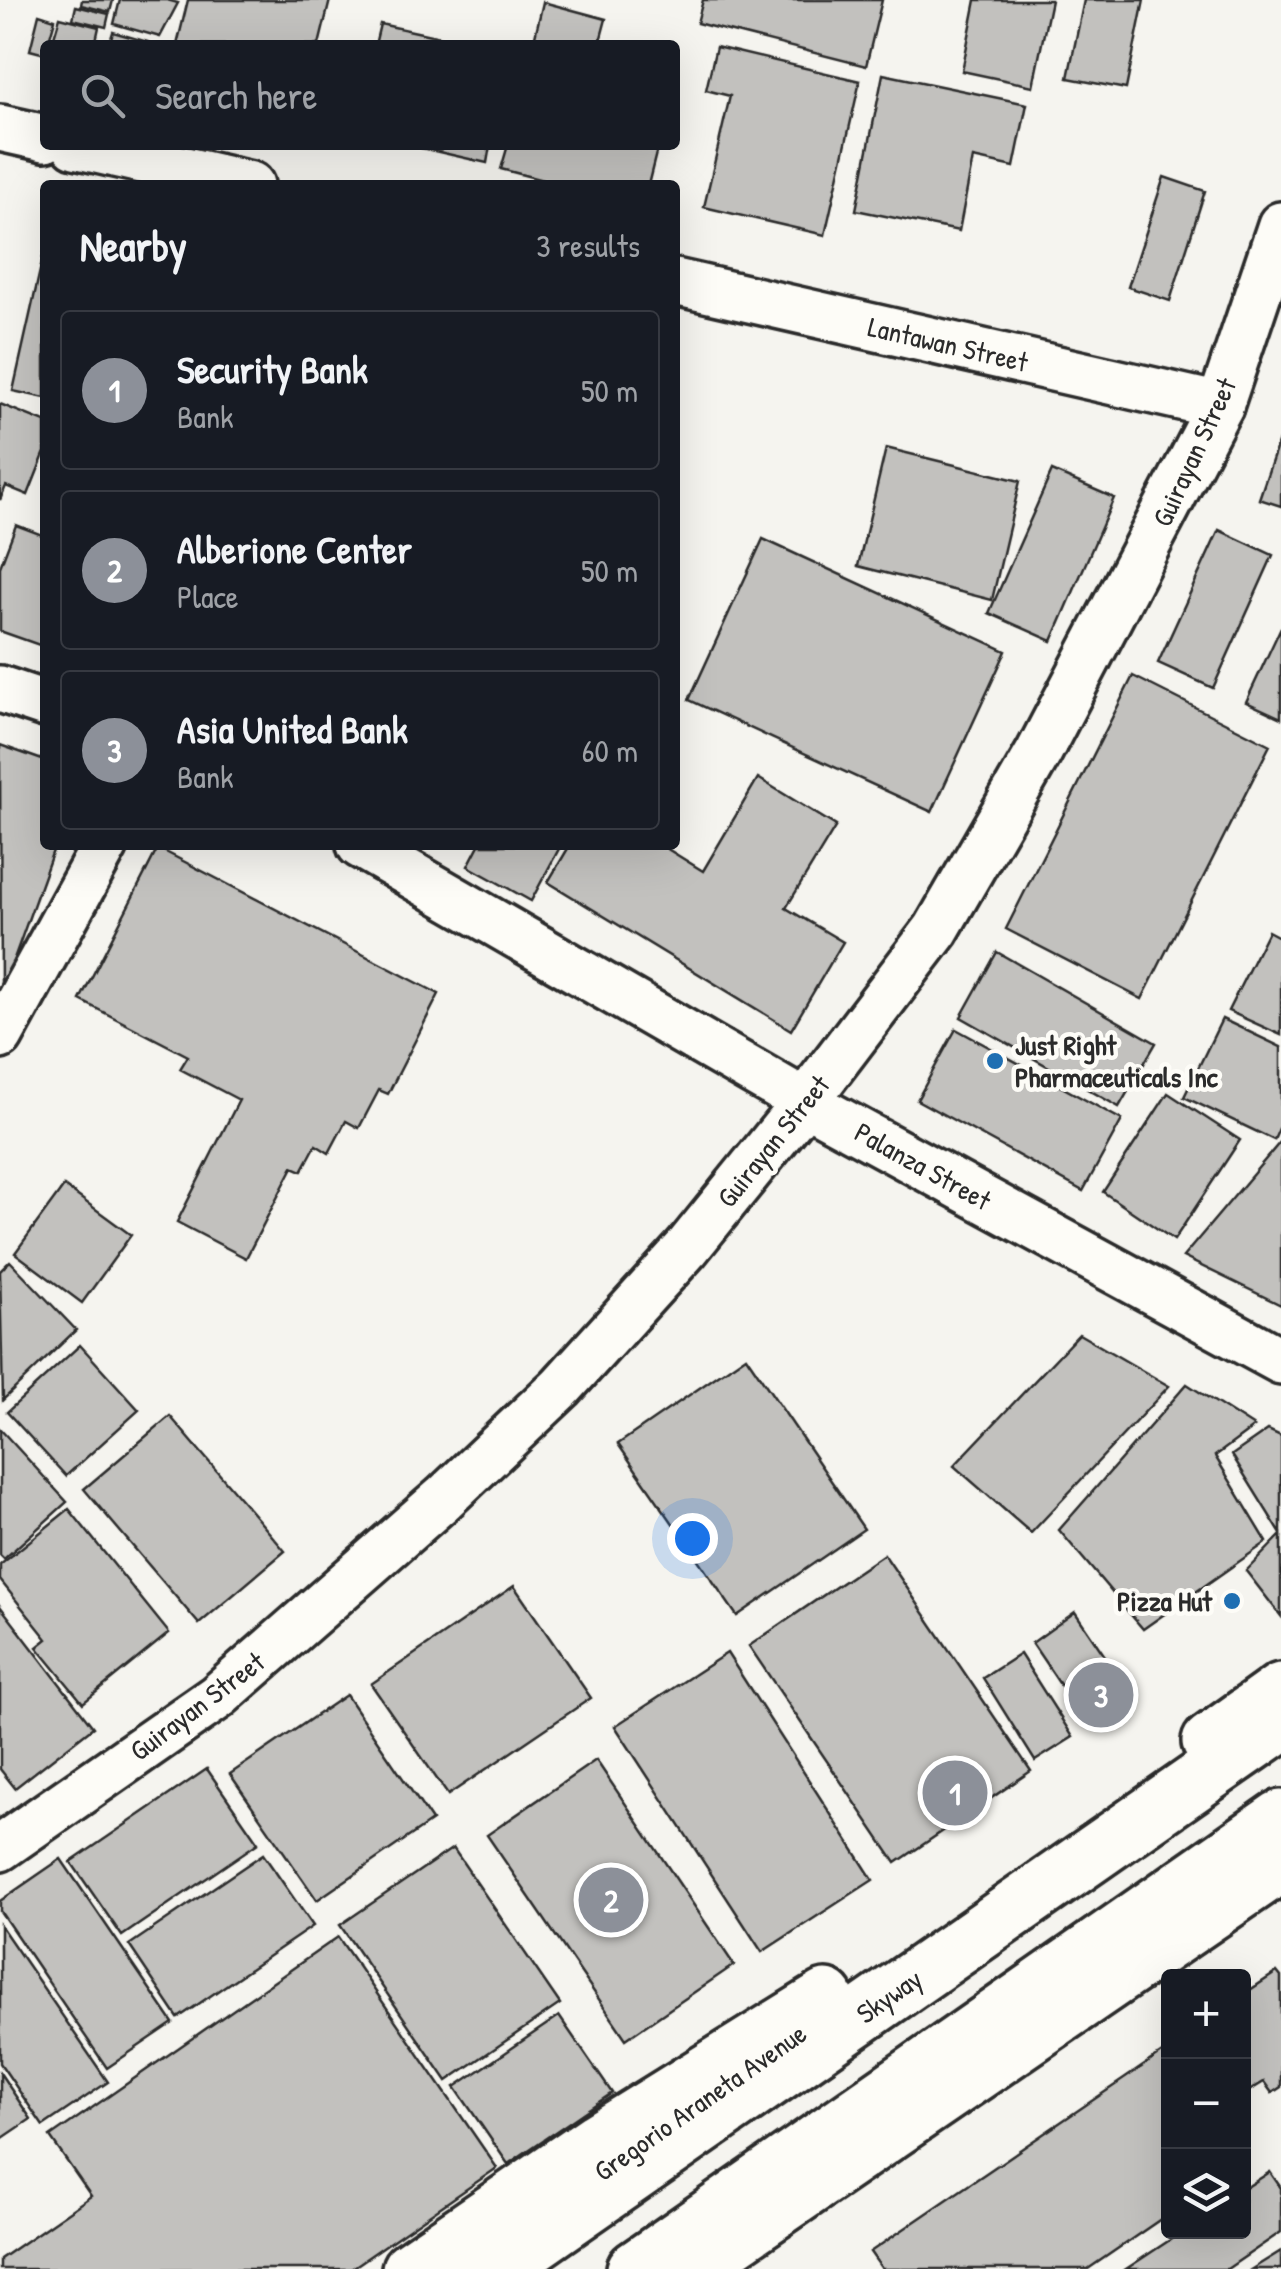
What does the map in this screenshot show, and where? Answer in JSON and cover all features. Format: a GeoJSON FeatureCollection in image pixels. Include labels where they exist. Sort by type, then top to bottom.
{"type":"FeatureCollection","features":[{"type":"Feature","properties":{"kind":"main road","name":"Gregorio Araneta Avenue"},"geometry":{"type":"LineString","coordinates":[[461,2269],[1038,1866],[1281,1691]]}},
{"type":"Feature","properties":{"kind":"main road","name":"Skyway"},"geometry":{"type":"LineString","coordinates":[[498,2269],[1281,1723]]}},
{"type":"Feature","properties":{"kind":"main road"},"geometry":{"type":"LineString","coordinates":[[635,2269],[1281,1818]]}},
{"type":"Feature","properties":{"kind":"main road"},"geometry":{"type":"LineString","coordinates":[[690,2269],[1281,1864]]}},
{"type":"Feature","properties":{"kind":"main road"},"geometry":{"type":"LineString","coordinates":[[410,2269],[598,2140],[1038,1866]]}},
{"type":"Feature","properties":{"kind":"street"},"geometry":{"type":"LineString","coordinates":[[0,128],[40,137]]}},
{"type":"Feature","properties":{"kind":"street"},"geometry":{"type":"LineString","coordinates":[[97,150],[229,180]]}},
{"type":"Feature","properties":{"kind":"street","name":"Guirayan Street"},"geometry":{"type":"LineString","coordinates":[[0,1848],[217,1697],[444,1498],[562,1386],[687,1248],[806,1102],[936,930],[1039,752],[1220,406],[1281,225]]}},
{"type":"Feature","properties":{"kind":"street","name":"Lantawan Street"},"geometry":{"type":"LineString","coordinates":[[680,283],[1220,406]]}},
{"type":"Feature","properties":{"kind":"street"},"geometry":{"type":"LineString","coordinates":[[0,689],[40,702]]}},
{"type":"Feature","properties":{"kind":"street"},"geometry":{"type":"LineString","coordinates":[[0,1036],[103,850]]}},
{"type":"Feature","properties":{"kind":"street","name":"Palanza Street"},"geometry":{"type":"LineString","coordinates":[[369,850],[806,1102],[1281,1361]]}},
{"type":"Feature","properties":{"kind":"building"},"geometry":{"type":"Polygon","coordinates":[[[82,0],[113,0],[110,12],[81,5],[82,0]]]}},
{"type":"Feature","properties":{"kind":"building"},"geometry":{"type":"Polygon","coordinates":[[[120,0],[178,3],[160,37],[114,24],[120,0]]]}},
{"type":"Feature","properties":{"kind":"building"},"geometry":{"type":"Polygon","coordinates":[[[188,0],[330,0],[320,40],[178,40],[188,0]]]}},
{"type":"Feature","properties":{"kind":"building"},"geometry":{"type":"Polygon","coordinates":[[[703,0],[882,0],[866,66],[697,23],[703,0]]]}},
{"type":"Feature","properties":{"kind":"building"},"geometry":{"type":"Polygon","coordinates":[[[976,0],[1051,0],[1033,86],[962,71],[976,0]]]}},
{"type":"Feature","properties":{"kind":"building"},"geometry":{"type":"Polygon","coordinates":[[[1084,0],[1144,0],[1126,89],[1068,78],[1084,0]]]}},
{"type":"Feature","properties":{"kind":"building"},"geometry":{"type":"Polygon","coordinates":[[[543,2],[606,19],[600,40],[534,40],[543,2]]]}},
{"type":"Feature","properties":{"kind":"building"},"geometry":{"type":"Polygon","coordinates":[[[76,6],[109,14],[106,27],[73,19],[76,6]]]}},
{"type":"Feature","properties":{"kind":"building"},"geometry":{"type":"Polygon","coordinates":[[[39,14],[55,19],[49,40],[40,40],[40,53],[30,50],[39,14]]]}},
{"type":"Feature","properties":{"kind":"building"},"geometry":{"type":"Polygon","coordinates":[[[60,17],[99,27],[96,40],[54,37],[60,17]]]}},
{"type":"Feature","properties":{"kind":"building"},"geometry":{"type":"Polygon","coordinates":[[[380,24],[454,40],[376,40],[380,24]]]}},
{"type":"Feature","properties":{"kind":"building"},"geometry":{"type":"Polygon","coordinates":[[[113,32],[141,40],[111,40],[113,32]]]}},
{"type":"Feature","properties":{"kind":"building"},"geometry":{"type":"Polygon","coordinates":[[[716,47],[860,81],[825,235],[704,207],[730,96],[706,90],[716,47]]]}},
{"type":"Feature","properties":{"kind":"building"},"geometry":{"type":"Polygon","coordinates":[[[883,74],[1027,104],[1014,167],[973,158],[959,231],[856,210],[883,74]]]}},
{"type":"Feature","properties":{"kind":"building"},"geometry":{"type":"Polygon","coordinates":[[[430,150],[489,150],[487,163],[430,150]]]}},
{"type":"Feature","properties":{"kind":"building"},"geometry":{"type":"Polygon","coordinates":[[[507,150],[657,150],[649,180],[543,180],[501,169],[507,150]]]}},
{"type":"Feature","properties":{"kind":"building"},"geometry":{"type":"Polygon","coordinates":[[[1164,177],[1205,191],[1170,301],[1128,287],[1164,177]]]}},
{"type":"Feature","properties":{"kind":"building"},"geometry":{"type":"Polygon","coordinates":[[[40,270],[40,397],[13,391],[40,270]]]}},
{"type":"Feature","properties":{"kind":"building"},"geometry":{"type":"Polygon","coordinates":[[[0,404],[40,420],[40,465],[28,495],[6,486],[0,500],[0,404]]]}},
{"type":"Feature","properties":{"kind":"building"},"geometry":{"type":"Polygon","coordinates":[[[1281,434],[1281,506],[1259,499],[1281,434]]]}},
{"type":"Feature","properties":{"kind":"building"},"geometry":{"type":"Polygon","coordinates":[[[886,448],[1020,481],[992,600],[858,566],[886,448]]]}},
{"type":"Feature","properties":{"kind":"building"},"geometry":{"type":"Polygon","coordinates":[[[1052,471],[1114,498],[1052,641],[989,613],[1052,471]]]}},
{"type":"Feature","properties":{"kind":"building"},"geometry":{"type":"Polygon","coordinates":[[[16,525],[40,534],[40,645],[0,631],[0,567],[16,525]]]}},
{"type":"Feature","properties":{"kind":"building"},"geometry":{"type":"Polygon","coordinates":[[[1219,530],[1273,555],[1213,688],[1158,663],[1219,530]]]}},
{"type":"Feature","properties":{"kind":"building"},"geometry":{"type":"Polygon","coordinates":[[[763,539],[1006,651],[932,812],[689,700],[763,539]]]}},
{"type":"Feature","properties":{"kind":"building"},"geometry":{"type":"Polygon","coordinates":[[[1281,627],[1281,718],[1246,702],[1281,627]]]}},
{"type":"Feature","properties":{"kind":"building"},"geometry":{"type":"Polygon","coordinates":[[[1133,676],[1270,745],[1142,999],[1006,929],[1133,676]]]}},
{"type":"Feature","properties":{"kind":"building"},"geometry":{"type":"Polygon","coordinates":[[[0,745],[40,759],[40,850],[53,850],[1,995],[0,745]]]}},
{"type":"Feature","properties":{"kind":"building"},"geometry":{"type":"Polygon","coordinates":[[[758,778],[836,826],[786,908],[843,942],[791,1030],[548,882],[567,850],[669,850],[703,871],[758,778]]]}},
{"type":"Feature","properties":{"kind":"building"},"geometry":{"type":"Polygon","coordinates":[[[157,850],[439,994],[388,1094],[379,1090],[359,1128],[346,1121],[329,1153],[316,1145],[302,1171],[293,1167],[246,1258],[177,1222],[239,1100],[180,1069],[188,1056],[80,1000],[157,850]]]}},
{"type":"Feature","properties":{"kind":"building"},"geometry":{"type":"Polygon","coordinates":[[[476,850],[558,850],[531,901],[468,866],[476,850]]]}},
{"type":"Feature","properties":{"kind":"building"},"geometry":{"type":"Polygon","coordinates":[[[1268,931],[1281,938],[1281,1035],[1228,1011],[1268,931]]]}},
{"type":"Feature","properties":{"kind":"building"},"geometry":{"type":"Polygon","coordinates":[[[997,952],[1156,1043],[1119,1107],[961,1017],[997,952]]]}},
{"type":"Feature","properties":{"kind":"building"},"geometry":{"type":"Polygon","coordinates":[[[1222,1019],[1281,1047],[1281,1124],[1274,1140],[1184,1097],[1222,1019]]]}},
{"type":"Feature","properties":{"kind":"building"},"geometry":{"type":"Polygon","coordinates":[[[956,1029],[1122,1120],[1083,1191],[917,1100],[956,1029]]]}},
{"type":"Feature","properties":{"kind":"building"},"geometry":{"type":"Polygon","coordinates":[[[1168,1093],[1240,1140],[1174,1240],[1103,1192],[1168,1093]]]}},
{"type":"Feature","properties":{"kind":"building"},"geometry":{"type":"Polygon","coordinates":[[[1281,1141],[1281,1305],[1183,1257],[1281,1141]]]}},
{"type":"Feature","properties":{"kind":"building"},"geometry":{"type":"Polygon","coordinates":[[[64,1186],[131,1235],[82,1303],[15,1253],[64,1186]]]}},
{"type":"Feature","properties":{"kind":"building"},"geometry":{"type":"Polygon","coordinates":[[[10,1261],[76,1330],[3,1400],[0,1271],[10,1261]]]}},
{"type":"Feature","properties":{"kind":"building"},"geometry":{"type":"Polygon","coordinates":[[[1079,1334],[1169,1386],[1031,1533],[954,1466],[1079,1334]]]}},
{"type":"Feature","properties":{"kind":"building"},"geometry":{"type":"Polygon","coordinates":[[[80,1345],[139,1410],[66,1476],[7,1412],[80,1345]]]}},
{"type":"Feature","properties":{"kind":"building"},"geometry":{"type":"Polygon","coordinates":[[[746,1356],[864,1529],[737,1616],[618,1444],[746,1356]]]}},
{"type":"Feature","properties":{"kind":"building"},"geometry":{"type":"Polygon","coordinates":[[[1187,1384],[1254,1427],[1215,1456],[1267,1542],[1143,1629],[1059,1530],[1187,1384]]]}},
{"type":"Feature","properties":{"kind":"building"},"geometry":{"type":"Polygon","coordinates":[[[170,1416],[285,1551],[199,1624],[84,1489],[170,1416]]]}},
{"type":"Feature","properties":{"kind":"building"},"geometry":{"type":"Polygon","coordinates":[[[0,1429],[67,1502],[4,1559],[0,1555],[0,1429]]]}},
{"type":"Feature","properties":{"kind":"building"},"geometry":{"type":"Polygon","coordinates":[[[1268,1430],[1281,1436],[1281,1534],[1232,1455],[1268,1430]]]}},
{"type":"Feature","properties":{"kind":"building"},"geometry":{"type":"Polygon","coordinates":[[[69,1509],[169,1633],[83,1703],[37,1647],[47,1639],[0,1580],[0,1565],[69,1509]]]}},
{"type":"Feature","properties":{"kind":"building"},"geometry":{"type":"Polygon","coordinates":[[[1281,1535],[1281,1616],[1246,1571],[1281,1535]]]}},
{"type":"Feature","properties":{"kind":"building"},"geometry":{"type":"Polygon","coordinates":[[[884,1554],[1031,1771],[896,1863],[749,1646],[884,1554]]]}},
{"type":"Feature","properties":{"kind":"building"},"geometry":{"type":"Polygon","coordinates":[[[514,1586],[591,1698],[448,1795],[371,1684],[514,1586]]]}},
{"type":"Feature","properties":{"kind":"building"},"geometry":{"type":"Polygon","coordinates":[[[0,1606],[93,1727],[15,1788],[0,1769],[0,1606]]]}},
{"type":"Feature","properties":{"kind":"building"},"geometry":{"type":"Polygon","coordinates":[[[1075,1612],[1128,1690],[1084,1720],[1032,1643],[1075,1612]]]}},
{"type":"Feature","properties":{"kind":"building"},"geometry":{"type":"Polygon","coordinates":[[[727,1653],[873,1880],[762,1952],[615,1726],[727,1653]]]}},
{"type":"Feature","properties":{"kind":"building"},"geometry":{"type":"Polygon","coordinates":[[[1020,1654],[1073,1737],[1035,1761],[983,1678],[1020,1654]]]}},
{"type":"Feature","properties":{"kind":"building"},"geometry":{"type":"Polygon","coordinates":[[[346,1695],[432,1821],[317,1900],[230,1774],[346,1695]]]}},
{"type":"Feature","properties":{"kind":"building"},"geometry":{"type":"Polygon","coordinates":[[[596,1760],[734,1965],[626,2039],[487,1835],[596,1760]]]}},
{"type":"Feature","properties":{"kind":"building"},"geometry":{"type":"Polygon","coordinates":[[[207,1769],[258,1843],[122,1936],[71,1862],[207,1769]]]}},
{"type":"Feature","properties":{"kind":"building"},"geometry":{"type":"Polygon","coordinates":[[[453,1848],[560,2004],[447,2081],[340,1925],[453,1848]]]}},
{"type":"Feature","properties":{"kind":"building"},"geometry":{"type":"Polygon","coordinates":[[[263,1854],[313,1926],[178,2018],[129,1945],[263,1854]]]}},
{"type":"Feature","properties":{"kind":"building"},"geometry":{"type":"Polygon","coordinates":[[[61,1859],[173,2023],[107,2068],[0,1911],[0,1901],[61,1859]]]}},
{"type":"Feature","properties":{"kind":"building"},"geometry":{"type":"Polygon","coordinates":[[[0,1925],[108,2082],[43,2126],[0,2063],[0,1925]]]}},
{"type":"Feature","properties":{"kind":"building"},"geometry":{"type":"Polygon","coordinates":[[[338,1937],[497,2168],[351,2269],[0,2269],[0,2259],[91,2196],[50,2137],[338,1937]]]}},
{"type":"Feature","properties":{"kind":"building"},"geometry":{"type":"Polygon","coordinates":[[[1277,1972],[1281,1977],[1281,2087],[1272,2093],[1264,2082],[1251,2090],[1251,1989],[1277,1972]]]}},
{"type":"Feature","properties":{"kind":"building"},"geometry":{"type":"Polygon","coordinates":[[[559,2016],[612,2093],[508,2164],[455,2087],[559,2016]]]}},
{"type":"Feature","properties":{"kind":"building"},"geometry":{"type":"Polygon","coordinates":[[[1161,2054],[1161,2219],[1088,2269],[882,2269],[870,2252],[1161,2054]]]}},
{"type":"Feature","properties":{"kind":"building"},"geometry":{"type":"Polygon","coordinates":[[[0,2073],[31,2119],[0,2140],[0,2073]]]}},
{"type":"Feature","properties":{"kind":"building"},"geometry":{"type":"Polygon","coordinates":[[[1270,2172],[1281,2188],[1281,2232],[1227,2269],[1126,2269],[1171,2239],[1251,2239],[1251,2184],[1270,2172]]]}},
{"type":"Feature","properties":{"kind":"building"},"geometry":{"type":"Polygon","coordinates":[[[1281,2251],[1281,2269],[1252,2269],[1281,2251]]]}},
{"type":"Feature","properties":{"kind":"place","name":"Just Right Pharmaceuticals Inc"},"geometry":{"type":"Point","coordinates":[995,1061]}},
{"type":"Feature","properties":{"kind":"place","name":"Pizza Hut"},"geometry":{"type":"Point","coordinates":[1232,1601]}},
{"type":"Feature","properties":{"kind":"place","name":"Asia United Bank"},"geometry":{"type":"Point","coordinates":[1101,1695]}},
{"type":"Feature","properties":{"kind":"place","name":"Security Bank"},"geometry":{"type":"Point","coordinates":[955,1793]}},
{"type":"Feature","properties":{"kind":"place","name":"Alberione Center"},"geometry":{"type":"Point","coordinates":[611,1900]}}]}
